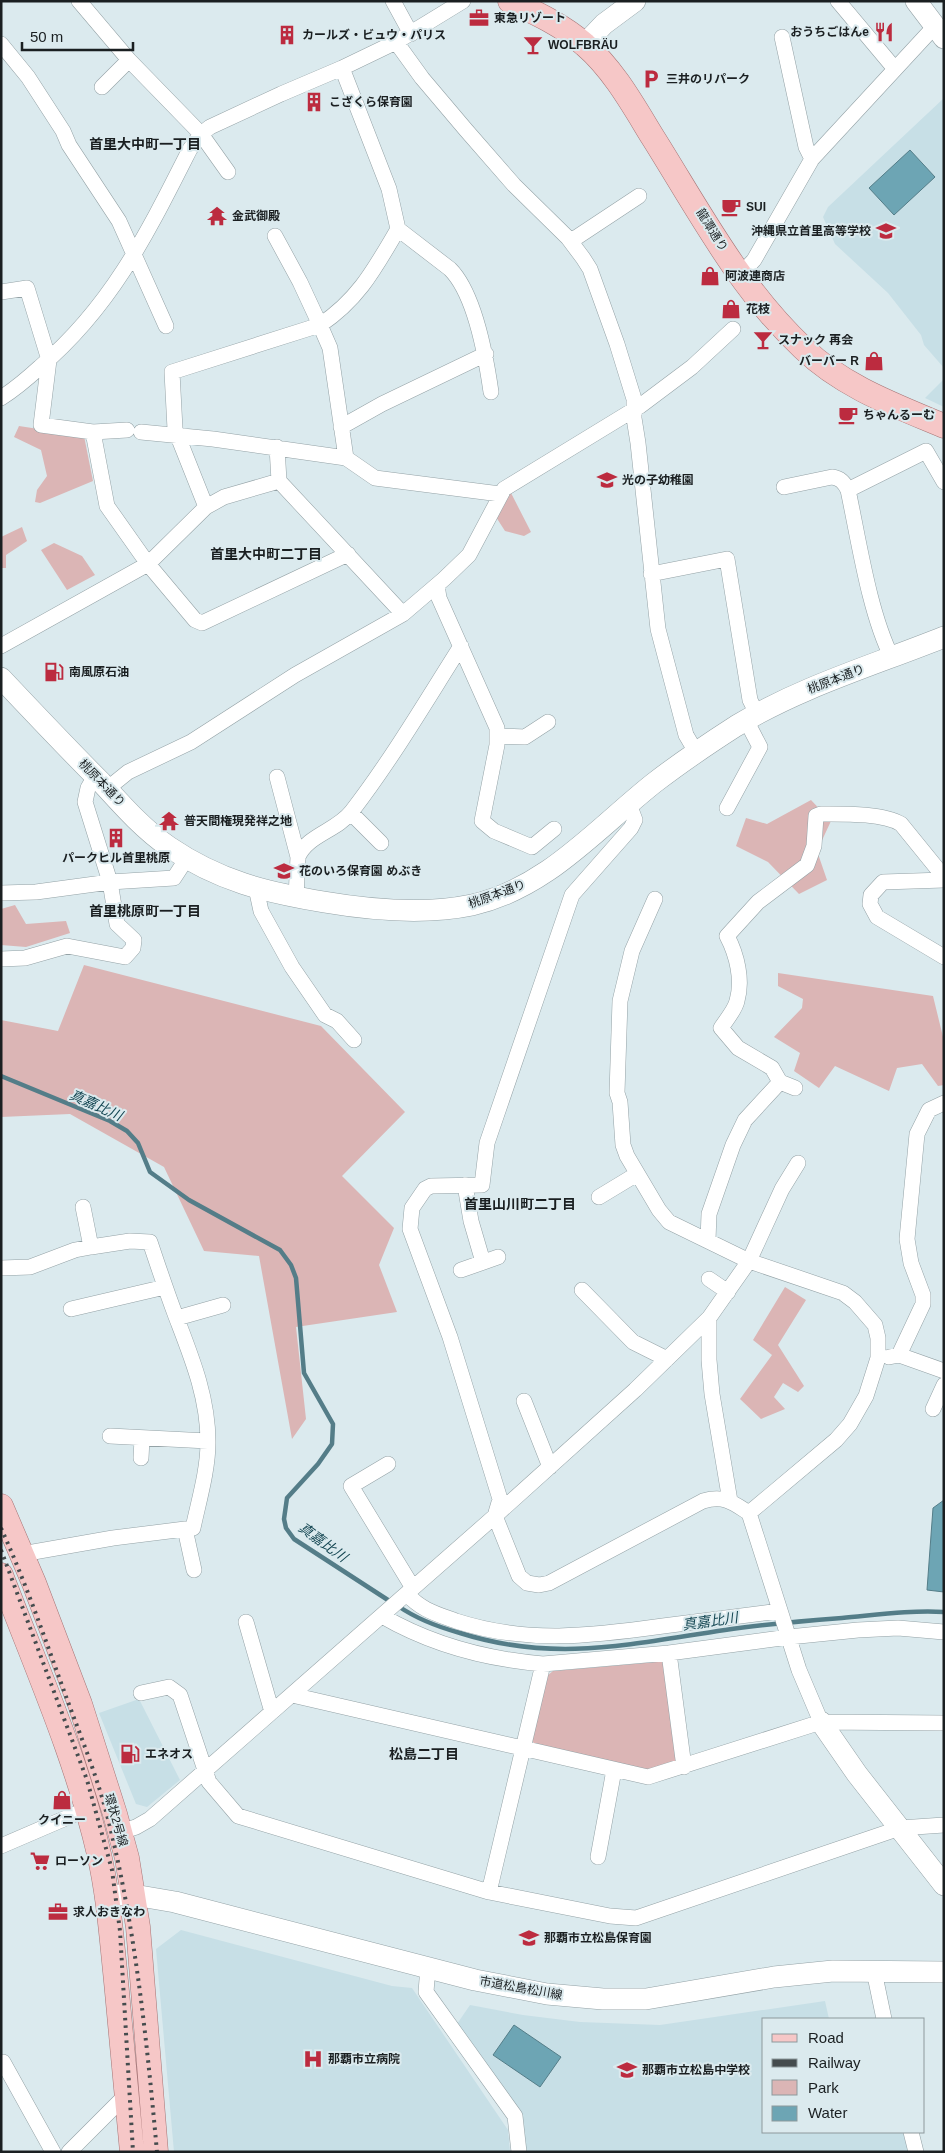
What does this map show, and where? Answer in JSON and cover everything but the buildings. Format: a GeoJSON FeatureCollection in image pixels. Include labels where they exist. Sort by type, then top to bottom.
{"type":"FeatureCollection","features":[{"type":"Feature","properties":{"kind":"main road","name":"龍潭通り"},"geometry":{"type":"LineString","coordinates":[[510,1],[542,17],[585,44],[602,63],[632,104],[740,275],[780,326],[829,370],[870,394],[944,426]]}},
{"type":"Feature","properties":{"kind":"main road"},"geometry":{"type":"LineString","coordinates":[[585,44],[604,24],[635,1]]}},
{"type":"Feature","properties":{"kind":"main road"},"geometry":{"type":"LineString","coordinates":[[916,1],[939,32]]}},
{"type":"Feature","properties":{"kind":"main road","name":"桃原本通り"},"geometry":{"type":"LineString","coordinates":[[1,678],[101,783],[152,833],[187,858],[226,879],[256,888],[346,905],[409,910],[453,908],[474,904],[520,888],[574,853],[629,804],[696,752],[752,717],[808,690],[944,637]]}},
{"type":"Feature","properties":{"kind":"main road","name":"環状2号線"},"geometry":{"type":"LineString","coordinates":[[1,1506],[22,1554],[80,1704],[120,1832],[134,1895],[156,2152]]}},
{"type":"Feature","properties":{"kind":"main road","name":"環状2号線"},"geometry":{"type":"LineString","coordinates":[[1,1576],[87,1809],[107,1894],[132,2152]]}},
{"type":"Feature","properties":{"kind":"main road"},"geometry":{"type":"LineString","coordinates":[[821,1722],[839,1750],[944,1885]]}},
{"type":"Feature","properties":{"kind":"main road","name":"市道松島松川線"},"geometry":{"type":"LineString","coordinates":[[107,1894],[134,1895],[175,1902],[428,1967],[547,1994],[603,1999],[646,1999],[774,1977],[833,1971],[944,1972]]}},
{"type":"Feature","properties":{"kind":"street"},"geometry":{"type":"LineString","coordinates":[[79,1],[129,60],[200,134],[228,172]]}},
{"type":"Feature","properties":{"kind":"street"},"geometry":{"type":"LineString","coordinates":[[393,1],[411,34]]}},
{"type":"Feature","properties":{"kind":"street"},"geometry":{"type":"LineString","coordinates":[[1,398],[49,360],[77,334],[135,254],[190,149],[200,134],[227,119],[396,42],[463,1]]}},
{"type":"Feature","properties":{"kind":"street"},"geometry":{"type":"LineString","coordinates":[[838,1],[895,69]]}},
{"type":"Feature","properties":{"kind":"street"},"geometry":{"type":"LineString","coordinates":[[740,275],[754,260],[812,159],[895,69],[939,32]]}},
{"type":"Feature","properties":{"kind":"street"},"geometry":{"type":"LineString","coordinates":[[782,37],[806,147],[812,159]]}},
{"type":"Feature","properties":{"kind":"street"},"geometry":{"type":"LineString","coordinates":[[396,42],[422,78],[514,185],[570,241],[590,269],[617,344],[634,399],[658,629],[677,707],[686,734],[696,752]]}},
{"type":"Feature","properties":{"kind":"street"},"geometry":{"type":"LineString","coordinates":[[1,44],[28,77],[63,131],[69,145],[119,220],[166,326]]}},
{"type":"Feature","properties":{"kind":"street"},"geometry":{"type":"LineString","coordinates":[[102,87],[129,60]]}},
{"type":"Feature","properties":{"kind":"street"},"geometry":{"type":"LineString","coordinates":[[342,68],[389,189],[398,229],[457,276],[465,289],[486,354],[491,392]]}},
{"type":"Feature","properties":{"kind":"street"},"geometry":{"type":"LineString","coordinates":[[570,241],[639,196]]}},
{"type":"Feature","properties":{"kind":"street"},"geometry":{"type":"LineString","coordinates":[[206,507],[175,429],[172,372],[320,325],[336,314],[364,286],[398,229]]}},
{"type":"Feature","properties":{"kind":"street"},"geometry":{"type":"LineString","coordinates":[[275,236],[300,282],[330,348],[346,458]]}},
{"type":"Feature","properties":{"kind":"street"},"geometry":{"type":"LineString","coordinates":[[1,292],[27,288],[49,360],[41,425],[93,432],[134,431],[277,447],[346,458],[375,478],[500,494]]}},
{"type":"Feature","properties":{"kind":"street"},"geometry":{"type":"LineString","coordinates":[[1,959],[25,958],[67,946],[124,957],[132,948],[134,940],[117,924],[110,882],[85,802],[88,788],[128,772],[191,742],[295,675],[403,614],[469,555],[504,489],[634,410],[692,367],[733,329]]}},
{"type":"Feature","properties":{"kind":"street"},"geometry":{"type":"LineString","coordinates":[[341,427],[382,404],[486,354]]}},
{"type":"Feature","properties":{"kind":"street"},"geometry":{"type":"LineString","coordinates":[[93,432],[107,506],[148,564],[195,620],[202,623],[348,554]]}},
{"type":"Feature","properties":{"kind":"street"},"geometry":{"type":"LineString","coordinates":[[277,447],[278,481],[403,614]]}},
{"type":"Feature","properties":{"kind":"street"},"geometry":{"type":"LineString","coordinates":[[848,490],[926,451],[944,482]]}},
{"type":"Feature","properties":{"kind":"street"},"geometry":{"type":"LineString","coordinates":[[784,487],[832,477],[838,478],[848,490],[871,594],[884,642],[892,658]]}},
{"type":"Feature","properties":{"kind":"street"},"geometry":{"type":"LineString","coordinates":[[1,646],[148,564],[206,507],[224,497],[278,481]]}},
{"type":"Feature","properties":{"kind":"street"},"geometry":{"type":"LineString","coordinates":[[651,574],[727,559],[752,717],[760,747],[727,808]]}},
{"type":"Feature","properties":{"kind":"street"},"geometry":{"type":"LineString","coordinates":[[437,585],[440,598],[494,721],[498,736],[482,821],[494,831],[532,847],[554,829]]}},
{"type":"Feature","properties":{"kind":"street"},"geometry":{"type":"LineString","coordinates":[[298,857],[304,846],[335,828],[351,813],[461,646]]}},
{"type":"Feature","properties":{"kind":"street"},"geometry":{"type":"LineString","coordinates":[[498,736],[525,737],[548,722]]}},
{"type":"Feature","properties":{"kind":"street"},"geometry":{"type":"LineString","coordinates":[[277,777],[298,857],[296,897]]}},
{"type":"Feature","properties":{"kind":"street"},"geometry":{"type":"LineString","coordinates":[[629,804],[635,820],[631,828],[572,895],[487,1143],[482,1184],[432,1186],[424,1190],[412,1208],[410,1230],[450,1337],[500,1499],[495,1516],[519,1576],[528,1583],[539,1585],[549,1583],[703,1501],[715,1498],[730,1501],[749,1513],[800,1670],[821,1722]]}},
{"type":"Feature","properties":{"kind":"street"},"geometry":{"type":"LineString","coordinates":[[351,813],[381,843]]}},
{"type":"Feature","properties":{"kind":"street"},"geometry":{"type":"LineString","coordinates":[[795,1088],[780,1082],[772,1068],[738,1048],[721,1028],[737,1002],[739,975],[732,945],[727,936],[758,902],[807,865],[814,846],[816,816],[821,814],[874,815],[886,820],[893,819],[901,824],[934,863],[944,879],[883,882],[871,895],[870,904],[877,917],[944,957]]}},
{"type":"Feature","properties":{"kind":"street"},"geometry":{"type":"LineString","coordinates":[[1,893],[36,892],[110,882],[174,878],[187,858]]}},
{"type":"Feature","properties":{"kind":"street"},"geometry":{"type":"LineString","coordinates":[[256,888],[261,911],[292,967],[325,1016],[337,1021],[354,1040]]}},
{"type":"Feature","properties":{"kind":"street"},"geometry":{"type":"LineString","coordinates":[[655,899],[632,951],[620,1001],[617,1093],[620,1102],[623,1145],[637,1174],[658,1210],[669,1222],[748,1261],[826,1286],[849,1298],[876,1325],[878,1338],[878,1358],[866,1396],[845,1429],[813,1460],[780,1485],[749,1513]]}},
{"type":"Feature","properties":{"kind":"street"},"geometry":{"type":"LineString","coordinates":[[708,1240],[709,1214],[733,1145],[745,1120],[780,1082]]}},
{"type":"Feature","properties":{"kind":"street"},"geometry":{"type":"LineString","coordinates":[[899,1355],[923,1304],[922,1295],[911,1263],[907,1239],[918,1134],[929,1110],[944,1103]]}},
{"type":"Feature","properties":{"kind":"street"},"geometry":{"type":"LineString","coordinates":[[120,1832],[150,1819],[550,1467],[709,1318],[748,1261],[782,1189],[798,1163]]}},
{"type":"Feature","properties":{"kind":"street"},"geometry":{"type":"LineString","coordinates":[[599,1198],[637,1174]]}},
{"type":"Feature","properties":{"kind":"street"},"geometry":{"type":"LineString","coordinates":[[465,1185],[470,1222],[483,1262]]}},
{"type":"Feature","properties":{"kind":"street"},"geometry":{"type":"LineString","coordinates":[[83,1207],[91,1247]]}},
{"type":"Feature","properties":{"kind":"street"},"geometry":{"type":"LineString","coordinates":[[1,1268],[30,1267],[75,1250],[91,1247],[130,1241],[150,1242],[205,1398],[208,1455],[194,1528],[113,1538],[22,1554]]}},
{"type":"Feature","properties":{"kind":"street"},"geometry":{"type":"LineString","coordinates":[[461,1270],[498,1257]]}},
{"type":"Feature","properties":{"kind":"street"},"geometry":{"type":"LineString","coordinates":[[709,1279],[728,1292]]}},
{"type":"Feature","properties":{"kind":"street"},"geometry":{"type":"LineString","coordinates":[[71,1309],[165,1287]]}},
{"type":"Feature","properties":{"kind":"street"},"geometry":{"type":"LineString","coordinates":[[582,1290],[632,1342],[667,1359]]}},
{"type":"Feature","properties":{"kind":"street"},"geometry":{"type":"LineString","coordinates":[[177,1318],[224,1304]]}},
{"type":"Feature","properties":{"kind":"street"},"geometry":{"type":"LineString","coordinates":[[709,1318],[709,1360],[712,1394],[730,1501]]}},
{"type":"Feature","properties":{"kind":"street"},"geometry":{"type":"LineString","coordinates":[[878,1358],[899,1355],[944,1371]]}},
{"type":"Feature","properties":{"kind":"street"},"geometry":{"type":"LineString","coordinates":[[933,1409],[944,1385]]}},
{"type":"Feature","properties":{"kind":"street"},"geometry":{"type":"LineString","coordinates":[[524,1401],[550,1467]]}},
{"type":"Feature","properties":{"kind":"street"},"geometry":{"type":"LineString","coordinates":[[110,1436],[208,1441]]}},
{"type":"Feature","properties":{"kind":"street"},"geometry":{"type":"LineString","coordinates":[[141,1458],[142,1438]]}},
{"type":"Feature","properties":{"kind":"street"},"geometry":{"type":"LineString","coordinates":[[388,1464],[351,1486],[408,1593],[417,1605],[459,1622],[500,1632],[540,1636],[602,1634],[781,1612]]}},
{"type":"Feature","properties":{"kind":"street"},"geometry":{"type":"LineString","coordinates":[[185,1529],[194,1570]]}},
{"type":"Feature","properties":{"kind":"street"},"geometry":{"type":"LineString","coordinates":[[385,1613],[419,1636],[462,1651],[543,1664],[669,1653],[788,1633],[898,1628],[944,1632]]}},
{"type":"Feature","properties":{"kind":"street"},"geometry":{"type":"LineString","coordinates":[[246,1622],[272,1712]]}},
{"type":"Feature","properties":{"kind":"street"},"geometry":{"type":"LineString","coordinates":[[669,1653],[684,1767]]}},
{"type":"Feature","properties":{"kind":"street"},"geometry":{"type":"LineString","coordinates":[[489,1892],[543,1664]]}},
{"type":"Feature","properties":{"kind":"street"},"geometry":{"type":"LineString","coordinates":[[141,1693],[169,1687],[180,1695],[210,1782],[238,1816],[489,1892],[610,1916],[636,1918],[900,1828],[944,1825]]}},
{"type":"Feature","properties":{"kind":"street"},"geometry":{"type":"LineString","coordinates":[[292,1695],[648,1778],[821,1722],[944,1723]]}},
{"type":"Feature","properties":{"kind":"street"},"geometry":{"type":"LineString","coordinates":[[598,1857],[614,1770]]}},
{"type":"Feature","properties":{"kind":"street"},"geometry":{"type":"LineString","coordinates":[[1,1846],[87,1809]]}},
{"type":"Feature","properties":{"kind":"street"},"geometry":{"type":"LineString","coordinates":[[428,1967],[426,1992],[515,2116],[519,2152]]}},
{"type":"Feature","properties":{"kind":"street"},"geometry":{"type":"LineString","coordinates":[[874,1971],[884,2018]]}},
{"type":"Feature","properties":{"kind":"street"},"geometry":{"type":"LineString","coordinates":[[2,2060],[52,2152]]}},
{"type":"Feature","properties":{"kind":"street"},"geometry":{"type":"LineString","coordinates":[[69,2152],[127,2094]]}},
{"type":"Feature","properties":{"kind":"street"},"geometry":{"type":"LineString","coordinates":[[911,2133],[916,2152]]}},
{"type":"Feature","properties":{"kind":"shaded area","name":"沖縄県立首里高等学校"},"geometry":{"type":"Polygon","coordinates":[[[944,98],[944,368],[924,345],[921,335],[888,293],[835,244],[823,217],[828,207],[944,98]]]}},
{"type":"Feature","properties":{"kind":"shaded area"},"geometry":{"type":"Polygon","coordinates":[[[944,379],[944,407],[925,398],[944,379]]]}},
{"type":"Feature","properties":{"kind":"shaded area"},"geometry":{"type":"Polygon","coordinates":[[[139,1699],[180,1780],[147,1807],[136,1804],[99,1713],[139,1699]]]}},
{"type":"Feature","properties":{"kind":"shaded area","name":"那覇市立病院"},"geometry":{"type":"Polygon","coordinates":[[[181,1930],[392,1986],[412,1988],[508,2130],[510,2152],[174,2152],[156,1949],[181,1930]]]}},
{"type":"Feature","properties":{"kind":"shaded area","name":"那覇市立松島中学校"},"geometry":{"type":"Polygon","coordinates":[[[825,2001],[829,2018],[762,2018],[762,2133],[904,2133],[909,2152],[526,2152],[522,2114],[457,2024],[470,2005],[523,2015],[580,2022],[660,2025],[825,2001]]]}},
{"type":"Feature","properties":{"kind":"green space"},"geometry":{"type":"Polygon","coordinates":[[[19,426],[84,436],[93,481],[40,503],[35,502],[37,490],[47,476],[41,450],[14,437],[19,426]]]}},
{"type":"Feature","properties":{"kind":"green space"},"geometry":{"type":"Polygon","coordinates":[[[511,493],[531,532],[524,536],[505,531],[496,517],[506,495],[511,493]]]}},
{"type":"Feature","properties":{"kind":"green space"},"geometry":{"type":"Polygon","coordinates":[[[22,527],[27,541],[6,555],[6,568],[1,568],[1,537],[22,527]]]}},
{"type":"Feature","properties":{"kind":"green space"},"geometry":{"type":"Polygon","coordinates":[[[54,543],[82,556],[95,575],[67,590],[41,550],[54,543]]]}},
{"type":"Feature","properties":{"kind":"green space"},"geometry":{"type":"Polygon","coordinates":[[[811,800],[831,821],[817,851],[827,880],[799,894],[768,862],[736,846],[746,818],[767,824],[811,800]]]}},
{"type":"Feature","properties":{"kind":"green space"},"geometry":{"type":"Polygon","coordinates":[[[15,905],[26,924],[66,921],[70,933],[26,947],[1,945],[1,909],[15,905]]]}},
{"type":"Feature","properties":{"kind":"green space"},"geometry":{"type":"Polygon","coordinates":[[[84,965],[321,1026],[405,1112],[342,1176],[394,1228],[379,1265],[397,1312],[296,1327],[306,1419],[292,1439],[259,1256],[204,1251],[164,1167],[70,1114],[1,1117],[1,1020],[58,1031],[84,965]]]}},
{"type":"Feature","properties":{"kind":"green space"},"geometry":{"type":"Polygon","coordinates":[[[778,973],[933,996],[944,1041],[944,1085],[938,1086],[922,1064],[897,1068],[889,1091],[835,1066],[819,1088],[794,1071],[800,1053],[774,1037],[802,1008],[803,999],[778,986],[778,973]]]}},
{"type":"Feature","properties":{"kind":"green space"},"geometry":{"type":"Polygon","coordinates":[[[785,1287],[806,1300],[778,1345],[804,1386],[798,1392],[783,1383],[774,1397],[785,1409],[761,1419],[740,1399],[772,1355],[753,1340],[785,1287]]]}},
{"type":"Feature","properties":{"kind":"green space"},"geometry":{"type":"Polygon","coordinates":[[[667,1661],[671,1695],[667,1697],[681,1763],[649,1773],[535,1744],[532,1741],[548,1675],[553,1671],[667,1661]]]}},
{"type":"Feature","properties":{"kind":"water"},"geometry":{"type":"Polygon","coordinates":[[[910,150],[935,177],[894,215],[869,188],[910,150]]]}},
{"type":"Feature","properties":{"kind":"water"},"geometry":{"type":"Polygon","coordinates":[[[944,1500],[944,1592],[927,1590],[933,1508],[944,1500]]]}},
{"type":"Feature","properties":{"kind":"water"},"geometry":{"type":"Polygon","coordinates":[[[514,2025],[561,2057],[540,2087],[493,2055],[514,2025]]]}},
{"type":"Feature","properties":{"kind":"waterway","name":"真嘉比川"},"geometry":{"type":"LineString","coordinates":[[1,1076],[110,1121],[127,1131],[138,1143],[150,1172],[189,1200],[280,1250],[291,1265],[296,1278],[304,1373],[333,1424],[332,1444],[318,1464],[287,1498],[284,1519],[286,1528],[294,1539],[391,1602]]}},
{"type":"Feature","properties":{"kind":"waterway","name":"真嘉比川"},"geometry":{"type":"LineString","coordinates":[[398,1606],[428,1622],[460,1633],[495,1642],[561,1649],[624,1645],[784,1623],[906,1612],[944,1612]]}},
{"type":"Feature","properties":{"kind":"railway"},"geometry":{"type":"LineString","coordinates":[[1,1528],[26,1588],[89,1758],[110,1827],[127,1907],[140,1988],[157,2152]]}},
{"type":"Feature","properties":{"kind":"railway"},"geometry":{"type":"LineString","coordinates":[[1,1550],[87,1780],[112,1870],[120,1931],[133,2152]]}},
{"type":"Feature","properties":{"kind":"place","name":"東急リゾート"},"geometry":{"type":"Point","coordinates":[479,18]}},
{"type":"Feature","properties":{"kind":"place","name":"おうちごはんe"},"geometry":{"type":"Point","coordinates":[884,32]}},
{"type":"Feature","properties":{"kind":"place","name":"カールズ・ビュウ・パリス"},"geometry":{"type":"Point","coordinates":[287,35]}},
{"type":"Feature","properties":{"kind":"place","name":"WOLFBRÄU"},"geometry":{"type":"Point","coordinates":[533,45]}},
{"type":"Feature","properties":{"kind":"place","name":"三井のリパーク"},"geometry":{"type":"Point","coordinates":[651,79]}},
{"type":"Feature","properties":{"kind":"place","name":"こざくら保育園"},"geometry":{"type":"Point","coordinates":[314,102]}},
{"type":"Feature","properties":{"kind":"place","name":"SUI"},"geometry":{"type":"Point","coordinates":[731,207]}},
{"type":"Feature","properties":{"kind":"place","name":"金武御殿"},"geometry":{"type":"Point","coordinates":[217,216]}},
{"type":"Feature","properties":{"kind":"place","name":"沖縄県立首里高等学校"},"geometry":{"type":"Point","coordinates":[886,231]}},
{"type":"Feature","properties":{"kind":"place","name":"阿波連商店"},"geometry":{"type":"Point","coordinates":[710,276]}},
{"type":"Feature","properties":{"kind":"place","name":"花枝"},"geometry":{"type":"Point","coordinates":[731,309]}},
{"type":"Feature","properties":{"kind":"place","name":"スナック 再会"},"geometry":{"type":"Point","coordinates":[763,340]}},
{"type":"Feature","properties":{"kind":"place","name":"バーバー R"},"geometry":{"type":"Point","coordinates":[874,361]}},
{"type":"Feature","properties":{"kind":"place","name":"ちゃんるーむ"},"geometry":{"type":"Point","coordinates":[848,415]}},
{"type":"Feature","properties":{"kind":"place","name":"光の子幼稚園"},"geometry":{"type":"Point","coordinates":[607,480]}},
{"type":"Feature","properties":{"kind":"place","name":"南風原石油"},"geometry":{"type":"Point","coordinates":[54,672]}},
{"type":"Feature","properties":{"kind":"place","name":"普天間権現発祥之地"},"geometry":{"type":"Point","coordinates":[169,821]}},
{"type":"Feature","properties":{"kind":"place","name":"パークヒル首里桃原"},"geometry":{"type":"Point","coordinates":[116,838]}},
{"type":"Feature","properties":{"kind":"place","name":"花のいろ保育園 めぶき"},"geometry":{"type":"Point","coordinates":[284,871]}},
{"type":"Feature","properties":{"kind":"place","name":"エネオス"},"geometry":{"type":"Point","coordinates":[130,1754]}},
{"type":"Feature","properties":{"kind":"place","name":"クイニー"},"geometry":{"type":"Point","coordinates":[62,1800]}},
{"type":"Feature","properties":{"kind":"place","name":"ローソン"},"geometry":{"type":"Point","coordinates":[40,1861]}},
{"type":"Feature","properties":{"kind":"place","name":"求人おきなわ"},"geometry":{"type":"Point","coordinates":[58,1912]}},
{"type":"Feature","properties":{"kind":"place","name":"那覇市立松島保育園"},"geometry":{"type":"Point","coordinates":[529,1938]}},
{"type":"Feature","properties":{"kind":"place","name":"那覇市立病院"},"geometry":{"type":"Point","coordinates":[313,2059]}},
{"type":"Feature","properties":{"kind":"place","name":"那覇市立松島中学校"},"geometry":{"type":"Point","coordinates":[627,2070]}},
{"type":"Feature","properties":{"kind":"district","name":"首里大中町一丁目"},"geometry":{"type":"Point","coordinates":[145,144]}},
{"type":"Feature","properties":{"kind":"district","name":"首里大中町二丁目"},"geometry":{"type":"Point","coordinates":[266,554]}},
{"type":"Feature","properties":{"kind":"district","name":"首里桃原町一丁目"},"geometry":{"type":"Point","coordinates":[145,911]}},
{"type":"Feature","properties":{"kind":"district","name":"首里山川町二丁目"},"geometry":{"type":"Point","coordinates":[520,1204]}},
{"type":"Feature","properties":{"kind":"district","name":"松島二丁目"},"geometry":{"type":"Point","coordinates":[424,1754]}}]}
